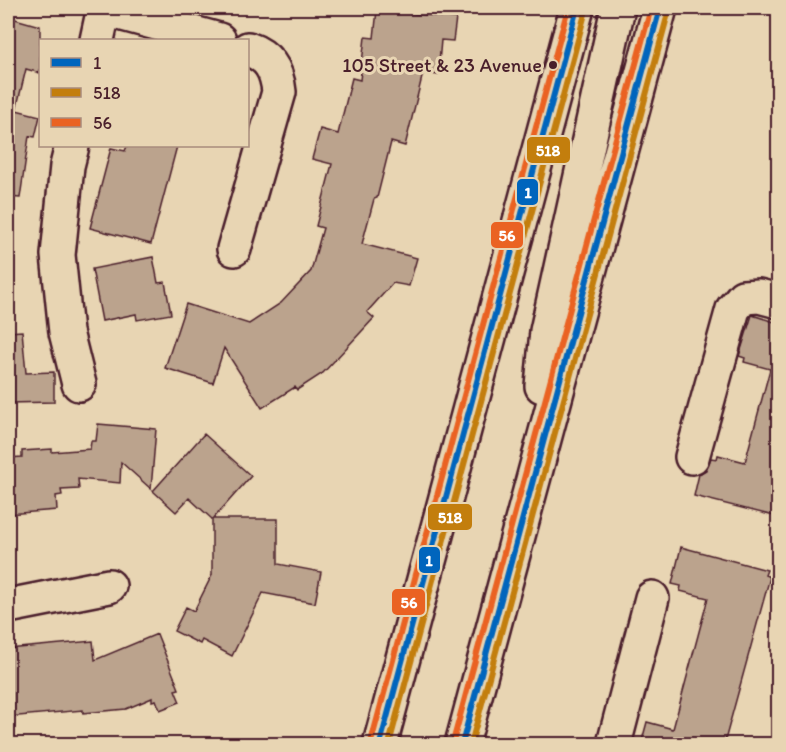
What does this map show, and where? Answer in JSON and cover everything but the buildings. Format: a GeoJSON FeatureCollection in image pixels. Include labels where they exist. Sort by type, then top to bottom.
{"type":"FeatureCollection","features":[{"type":"Feature","properties":{"kind":"main road"},"geometry":{"type":"LineString","coordinates":[[97,39],[103,8],[215,39]]}},
{"type":"Feature","properties":{"kind":"main road"},"geometry":{"type":"LineString","coordinates":[[380,744],[577,8]]}},
{"type":"Feature","properties":{"kind":"main road"},"geometry":{"type":"LineString","coordinates":[[536,466],[547,331],[618,8]]}},
{"type":"Feature","properties":{"kind":"main road"},"geometry":{"type":"LineString","coordinates":[[462,744],[660,8]]}},
{"type":"Feature","properties":{"kind":"main road"},"geometry":{"type":"LineString","coordinates":[[234,249],[279,92],[277,75],[272,65],[263,55],[249,49]]}},
{"type":"Feature","properties":{"kind":"main road"},"geometry":{"type":"LineString","coordinates":[[72,147],[67,166],[58,255],[66,332],[79,384]]}},
{"type":"Feature","properties":{"kind":"main road"},"geometry":{"type":"LineString","coordinates":[[692,457],[733,309],[743,297],[759,296],[778,301]]}},
{"type":"Feature","properties":{"kind":"main road"},"geometry":{"type":"LineString","coordinates":[[8,606],[109,586]]}},
{"type":"Feature","properties":{"kind":"main road"},"geometry":{"type":"LineString","coordinates":[[614,744],[652,598]]}},
{"type":"Feature","properties":{"kind":"transit line","name":"56"},"geometry":{"type":"LineString","coordinates":[[371,742],[568,8]]}},
{"type":"Feature","properties":{"kind":"transit line","name":"1"},"geometry":{"type":"LineString","coordinates":[[380,744],[577,8]]}},
{"type":"Feature","properties":{"kind":"transit line","name":"56"},"geometry":{"type":"LineString","coordinates":[[453,742],[651,8]]}},
{"type":"Feature","properties":{"kind":"transit line","name":"1"},"geometry":{"type":"LineString","coordinates":[[462,744],[660,8]]}},
{"type":"Feature","properties":{"kind":"transit line","name":"518"},"geometry":{"type":"LineString","coordinates":[[389,744],[586,10]]}},
{"type":"Feature","properties":{"kind":"transit line","name":"518"},"geometry":{"type":"LineString","coordinates":[[471,744],[669,10]]}},
{"type":"Feature","properties":{"kind":"place","name":"105 Street & 23 Avenue"},"geometry":{"type":"Point","coordinates":[553,65]}}]}
